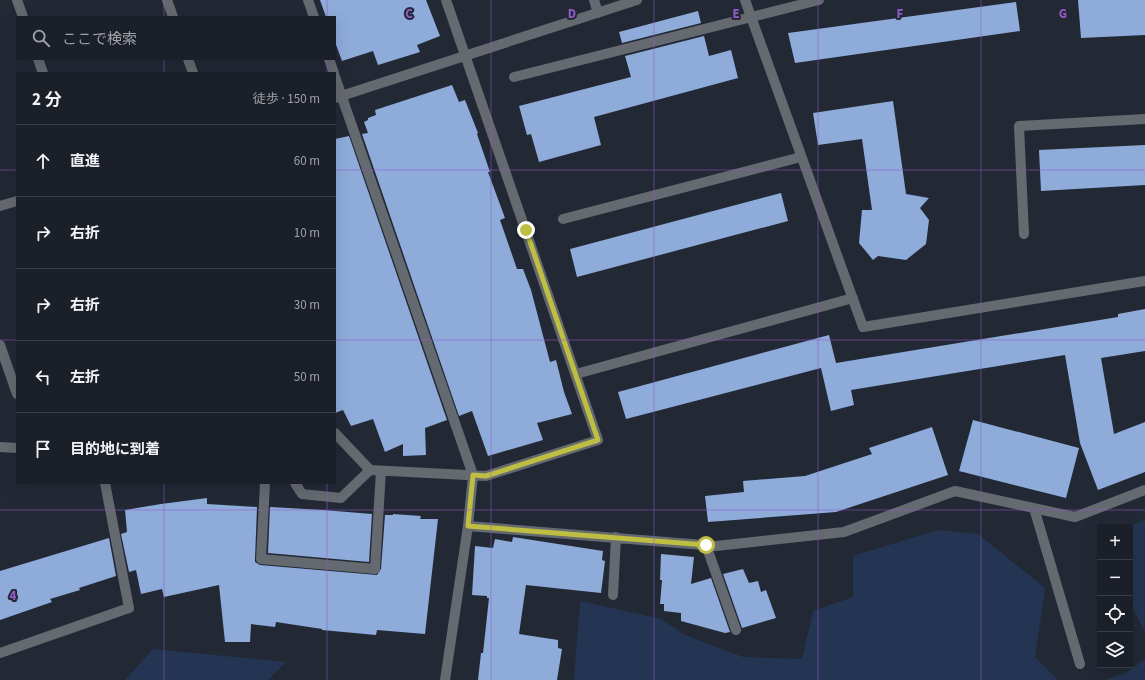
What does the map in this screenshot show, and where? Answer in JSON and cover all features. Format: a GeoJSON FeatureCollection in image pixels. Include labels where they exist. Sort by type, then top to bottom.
{"type":"FeatureCollection","features":[{"type":"Feature","properties":{"kind":"street"},"geometry":{"type":"LineString","coordinates":[[18,0],[23,16]]}},
{"type":"Feature","properties":{"kind":"street"},"geometry":{"type":"LineString","coordinates":[[167,0],[173,16]]}},
{"type":"Feature","properties":{"kind":"street"},"geometry":{"type":"LineString","coordinates":[[308,0],[314,16]]}},
{"type":"Feature","properties":{"kind":"street"},"geometry":{"type":"LineString","coordinates":[[336,433],[370,470],[486,476],[598,440],[446,0]]}},
{"type":"Feature","properties":{"kind":"street"},"geometry":{"type":"LineString","coordinates":[[594,0],[598,13]]}},
{"type":"Feature","properties":{"kind":"street"},"geometry":{"type":"LineString","coordinates":[[338,97],[637,0]]}},
{"type":"Feature","properties":{"kind":"street"},"geometry":{"type":"LineString","coordinates":[[745,0],[863,327],[1145,281]]}},
{"type":"Feature","properties":{"kind":"street"},"geometry":{"type":"LineString","coordinates":[[514,77],[819,0]]}},
{"type":"Feature","properties":{"kind":"street"},"geometry":{"type":"LineString","coordinates":[[38,60],[43,72]]}},
{"type":"Feature","properties":{"kind":"street"},"geometry":{"type":"LineString","coordinates":[[188,60],[192,72]]}},
{"type":"Feature","properties":{"kind":"street"},"geometry":{"type":"LineString","coordinates":[[329,60],[334,72]]}},
{"type":"Feature","properties":{"kind":"street"},"geometry":{"type":"LineString","coordinates":[[336,84],[338,97],[473,475],[468,526],[446,680]]}},
{"type":"Feature","properties":{"kind":"street"},"geometry":{"type":"LineString","coordinates":[[1024,234],[1019,126],[1145,119]]}},
{"type":"Feature","properties":{"kind":"street"},"geometry":{"type":"LineString","coordinates":[[563,219],[801,157]]}},
{"type":"Feature","properties":{"kind":"street"},"geometry":{"type":"LineString","coordinates":[[0,206],[16,201]]}},
{"type":"Feature","properties":{"kind":"street"},"geometry":{"type":"LineString","coordinates":[[576,374],[852,298]]}},
{"type":"Feature","properties":{"kind":"street"},"geometry":{"type":"LineString","coordinates":[[0,345],[16,391]]}},
{"type":"Feature","properties":{"kind":"street"},"geometry":{"type":"LineString","coordinates":[[0,447],[16,448]]}},
{"type":"Feature","properties":{"kind":"street"},"geometry":{"type":"LineString","coordinates":[[297,484],[302,494],[342,498],[370,470]]}},
{"type":"Feature","properties":{"kind":"street"},"geometry":{"type":"LineString","coordinates":[[265,484],[261,559],[375,569],[382,471]]}},
{"type":"Feature","properties":{"kind":"street"},"geometry":{"type":"LineString","coordinates":[[0,653],[129,608],[105,484]]}},
{"type":"Feature","properties":{"kind":"street"},"geometry":{"type":"LineString","coordinates":[[468,526],[716,546],[844,532],[955,491],[1075,516],[1145,490]]}},
{"type":"Feature","properties":{"kind":"street"},"geometry":{"type":"LineString","coordinates":[[1034,508],[1080,664]]}},
{"type":"Feature","properties":{"kind":"street"},"geometry":{"type":"LineString","coordinates":[[613,596],[616,537]]}},
{"type":"Feature","properties":{"kind":"street"},"geometry":{"type":"LineString","coordinates":[[706,545],[736,630]]}},
{"type":"Feature","properties":{"kind":"shaded area"},"geometry":{"type":"Polygon","coordinates":[[[1145,520],[1145,631],[1133,609],[1133,524],[1145,520]]]}},
{"type":"Feature","properties":{"kind":"shaded area"},"geometry":{"type":"Polygon","coordinates":[[[938,530],[978,534],[1045,588],[1035,657],[1058,680],[574,680],[580,601],[661,619],[685,635],[743,657],[802,659],[813,611],[853,597],[853,556],[938,530]]]}},
{"type":"Feature","properties":{"kind":"shaded area"},"geometry":{"type":"Polygon","coordinates":[[[153,649],[286,662],[268,680],[125,680],[153,649]]]}},
{"type":"Feature","properties":{"kind":"shaded area"},"geometry":{"type":"Polygon","coordinates":[[[1145,659],[1145,680],[1105,680],[1126,673],[1145,659]]]}},
{"type":"Feature","properties":{"kind":"building"},"geometry":{"type":"Polygon","coordinates":[[[320,0],[426,0],[440,36],[417,45],[420,52],[378,65],[373,51],[342,61],[336,45],[336,16],[326,16],[320,0]]]}},
{"type":"Feature","properties":{"kind":"building"},"geometry":{"type":"Polygon","coordinates":[[[1078,0],[1145,0],[1145,35],[1081,38],[1078,0]]]}},
{"type":"Feature","properties":{"kind":"building"},"geometry":{"type":"Polygon","coordinates":[[[1016,2],[1020,31],[795,63],[788,33],[1016,2]]]}},
{"type":"Feature","properties":{"kind":"building"},"geometry":{"type":"Polygon","coordinates":[[[698,11],[701,23],[622,43],[619,32],[698,11]]]}},
{"type":"Feature","properties":{"kind":"building"},"geometry":{"type":"Polygon","coordinates":[[[704,36],[709,56],[731,50],[738,78],[594,117],[601,145],[539,162],[531,134],[527,135],[519,106],[631,77],[625,56],[704,36]]]}},
{"type":"Feature","properties":{"kind":"building"},"geometry":{"type":"Polygon","coordinates":[[[452,85],[459,102],[465,100],[478,133],[477,134],[490,172],[488,172],[505,218],[500,220],[517,269],[523,269],[531,290],[550,362],[556,360],[564,392],[572,414],[537,423],[543,440],[488,456],[472,411],[459,416],[362,134],[368,133],[364,122],[368,120],[368,118],[376,115],[375,110],[452,85]]]}},
{"type":"Feature","properties":{"kind":"building"},"geometry":{"type":"Polygon","coordinates":[[[893,101],[906,194],[929,198],[920,208],[929,220],[926,244],[906,260],[878,256],[873,260],[859,243],[862,210],[872,210],[862,139],[818,145],[813,113],[893,101]]]}},
{"type":"Feature","properties":{"kind":"building"},"geometry":{"type":"Polygon","coordinates":[[[349,136],[447,420],[425,428],[426,455],[403,456],[403,444],[385,452],[373,419],[351,426],[343,410],[336,413],[336,139],[349,136]]]}},
{"type":"Feature","properties":{"kind":"building"},"geometry":{"type":"Polygon","coordinates":[[[1145,145],[1145,185],[1041,191],[1039,150],[1145,145]]]}},
{"type":"Feature","properties":{"kind":"building"},"geometry":{"type":"Polygon","coordinates":[[[781,193],[788,221],[577,277],[570,249],[781,193]]]}},
{"type":"Feature","properties":{"kind":"building"},"geometry":{"type":"Polygon","coordinates":[[[1145,309],[1145,351],[1101,358],[1114,434],[1145,422],[1145,472],[1098,490],[1080,443],[1065,355],[851,390],[854,405],[831,411],[821,368],[626,419],[618,392],[829,335],[836,363],[1118,317],[1118,314],[1145,309]]]}},
{"type":"Feature","properties":{"kind":"building"},"geometry":{"type":"Polygon","coordinates":[[[973,420],[1079,448],[1066,498],[959,471],[973,420]]]}},
{"type":"Feature","properties":{"kind":"building"},"geometry":{"type":"Polygon","coordinates":[[[932,427],[948,475],[836,512],[708,522],[705,496],[744,492],[743,481],[805,476],[872,454],[869,448],[932,427]]]}},
{"type":"Feature","properties":{"kind":"building"},"geometry":{"type":"Polygon","coordinates":[[[207,498],[207,504],[257,507],[255,562],[260,565],[377,575],[381,569],[385,515],[393,514],[421,516],[420,519],[438,519],[425,634],[377,630],[376,635],[322,630],[276,622],[275,627],[251,624],[250,642],[225,642],[219,585],[164,597],[162,589],[141,594],[136,570],[129,572],[121,534],[127,532],[125,510],[207,498]]]}},
{"type":"Feature","properties":{"kind":"building"},"geometry":{"type":"Polygon","coordinates":[[[270,507],[372,514],[369,562],[268,553],[270,507]]]}},
{"type":"Feature","properties":{"kind":"building"},"geometry":{"type":"Polygon","coordinates":[[[513,537],[603,551],[602,560],[605,561],[601,593],[526,585],[519,634],[558,640],[558,648],[562,649],[557,680],[478,680],[481,653],[483,653],[489,598],[487,598],[487,596],[472,595],[475,546],[493,548],[495,539],[512,542],[513,537]]]}},
{"type":"Feature","properties":{"kind":"building"},"geometry":{"type":"Polygon","coordinates":[[[109,538],[116,576],[79,588],[80,590],[50,599],[52,602],[0,620],[0,571],[109,538]]]}},
{"type":"Feature","properties":{"kind":"building"},"geometry":{"type":"Polygon","coordinates":[[[661,554],[694,557],[691,584],[711,578],[730,632],[725,633],[681,621],[681,613],[664,611],[664,604],[660,604],[662,580],[660,580],[661,554]]]}},
{"type":"Feature","properties":{"kind":"building"},"geometry":{"type":"Polygon","coordinates":[[[743,569],[749,583],[758,581],[761,592],[766,590],[776,618],[742,628],[723,574],[743,569]]]}},
{"type":"Feature","properties":{"kind":"route"},"geometry":{"type":"LineString","coordinates":[[526,230],[598,440],[486,476],[473,475],[468,526],[706,545]]}}]}
